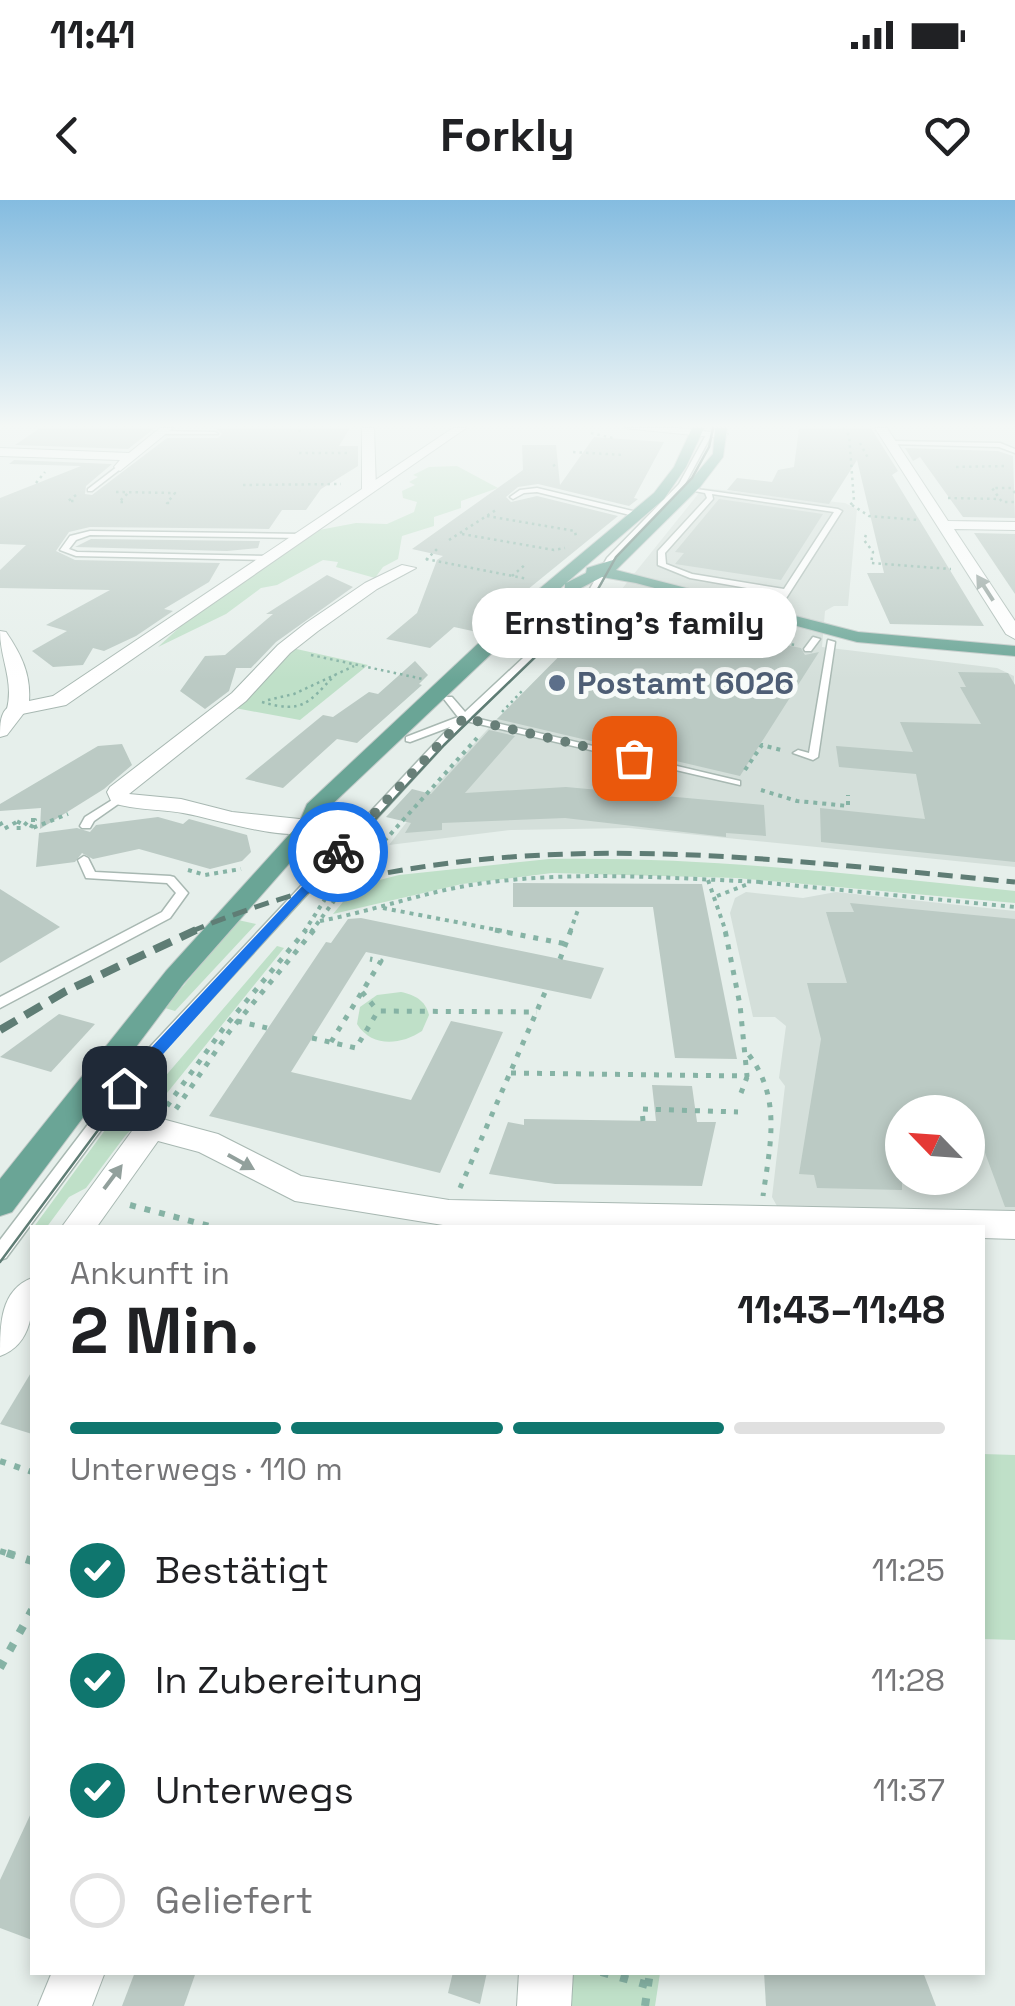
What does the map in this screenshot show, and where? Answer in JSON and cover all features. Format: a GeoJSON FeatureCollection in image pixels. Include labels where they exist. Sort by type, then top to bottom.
{"type":"FeatureCollection","features":[{"type":"Feature","properties":{"kind":"main road"},"geometry":{"type":"LineString","coordinates":[[593,578],[641,512]]}},
{"type":"Feature","properties":{"kind":"main road"},"geometry":{"type":"LineString","coordinates":[[0,1203],[175,977],[308,827],[315,809],[559,587],[593,578],[624,558],[674,512]]}},
{"type":"Feature","properties":{"kind":"main road"},"geometry":{"type":"LineString","coordinates":[[624,558],[688,595]]}},
{"type":"Feature","properties":{"kind":"main road"},"geometry":{"type":"LineString","coordinates":[[593,578],[816,644],[1015,663]]}},
{"type":"Feature","properties":{"kind":"main road"},"geometry":{"type":"LineString","coordinates":[[559,587],[593,578],[688,595],[789,622],[893,642],[1015,651]]}},
{"type":"Feature","properties":{"kind":"main road"},"geometry":{"type":"LineString","coordinates":[[308,827],[337,815],[410,738],[446,692]]}},
{"type":"Feature","properties":{"kind":"street"},"geometry":{"type":"LineString","coordinates":[[17,709],[59,700],[335,512]]}},
{"type":"Feature","properties":{"kind":"street"},"geometry":{"type":"LineString","coordinates":[[938,512],[1015,634]]}},
{"type":"Feature","properties":{"kind":"street"},"geometry":{"type":"LineString","coordinates":[[946,525],[1015,526]]}},
{"type":"Feature","properties":{"kind":"street"},"geometry":{"type":"LineString","coordinates":[[308,827],[232,819],[182,806],[141,804],[120,798],[118,792],[216,722],[284,649],[371,586],[417,564]]}},
{"type":"Feature","properties":{"kind":"street"},"geometry":{"type":"LineString","coordinates":[[0,636],[20,677],[22,691],[17,709],[0,731]]}},
{"type":"Feature","properties":{"kind":"street"},"geometry":{"type":"LineString","coordinates":[[79,1225],[150,1128],[206,1142],[294,1188],[410,1218],[449,1213],[1015,1225]]}},
{"type":"Feature","properties":{"kind":"street"},"geometry":{"type":"LineString","coordinates":[[0,1340],[30,1296]]}},
{"type":"Feature","properties":{"kind":"street"},"geometry":{"type":"LineString","coordinates":[[65,2006],[78,1975]]}},
{"type":"Feature","properties":{"kind":"street"},"geometry":{"type":"LineString","coordinates":[[544,2006],[546,1975]]}},
{"type":"Feature","properties":{"kind":"lane"},"geometry":{"type":"LineString","coordinates":[[627,512],[638,515]]}},
{"type":"Feature","properties":{"kind":"lane"},"geometry":{"type":"LineString","coordinates":[[0,1253],[148,1058],[464,718],[558,631],[593,578],[656,512]]}},
{"type":"Feature","properties":{"kind":"lane"},"geometry":{"type":"LineString","coordinates":[[698,512],[661,553],[662,564],[690,576],[786,592]]}},
{"type":"Feature","properties":{"kind":"lane"},"geometry":{"type":"LineString","coordinates":[[757,613],[786,592],[837,512]]}},
{"type":"Feature","properties":{"kind":"lane"},"geometry":{"type":"LineString","coordinates":[[268,558],[76,554],[64,550],[73,538],[90,533],[300,536]]}},
{"type":"Feature","properties":{"kind":"lane"},"geometry":{"type":"LineString","coordinates":[[688,595],[767,622],[789,622]]}},
{"type":"Feature","properties":{"kind":"lane"},"geometry":{"type":"LineString","coordinates":[[798,753],[813,756],[816,644]]}},
{"type":"Feature","properties":{"kind":"lane"},"geometry":{"type":"LineString","coordinates":[[446,692],[464,718]]}},
{"type":"Feature","properties":{"kind":"lane"},"geometry":{"type":"LineString","coordinates":[[410,738],[464,718],[738,780]]}},
{"type":"Feature","properties":{"kind":"lane"},"geometry":{"type":"LineString","coordinates":[[86,826],[89,819],[120,798]]}},
{"type":"Feature","properties":{"kind":"lane"},"geometry":{"type":"LineString","coordinates":[[0,1003],[166,914],[182,893],[170,880],[90,875],[84,860]]}},
{"type":"Feature","properties":{"kind":"path"},"geometry":{"type":"LineString","coordinates":[[449,540],[493,512]]}},
{"type":"Feature","properties":{"kind":"path"},"geometry":{"type":"LineString","coordinates":[[863,512],[946,525]]}},
{"type":"Feature","properties":{"kind":"path"},"geometry":{"type":"LineString","coordinates":[[462,534],[562,549],[574,542],[578,534],[487,516]]}},
{"type":"Feature","properties":{"kind":"path"},"geometry":{"type":"LineString","coordinates":[[568,530],[577,523]]}},
{"type":"Feature","properties":{"kind":"path"},"geometry":{"type":"LineString","coordinates":[[866,535],[864,540],[873,552],[870,561],[877,565],[964,570]]}},
{"type":"Feature","properties":{"kind":"path"},"geometry":{"type":"LineString","coordinates":[[535,556],[544,549]]}},
{"type":"Feature","properties":{"kind":"path"},"geometry":{"type":"LineString","coordinates":[[417,564],[512,576],[559,587]]}},
{"type":"Feature","properties":{"kind":"path"},"geometry":{"type":"LineString","coordinates":[[512,576],[526,564]]}},
{"type":"Feature","properties":{"kind":"path"},"geometry":{"type":"LineString","coordinates":[[607,607],[738,634]]}},
{"type":"Feature","properties":{"kind":"path"},"geometry":{"type":"LineString","coordinates":[[754,638],[816,644]]}},
{"type":"Feature","properties":{"kind":"path"},"geometry":{"type":"LineString","coordinates":[[284,649],[357,665],[446,692]]}},
{"type":"Feature","properties":{"kind":"path"},"geometry":{"type":"LineString","coordinates":[[341,671],[301,708],[287,710],[259,701],[294,694],[341,671],[357,665]]}},
{"type":"Feature","properties":{"kind":"path"},"geometry":{"type":"LineString","coordinates":[[738,780],[762,745]]}},
{"type":"Feature","properties":{"kind":"path"},"geometry":{"type":"LineString","coordinates":[[761,790],[798,801],[848,806],[848,794]]}},
{"type":"Feature","properties":{"kind":"path"},"geometry":{"type":"LineString","coordinates":[[0,822],[4,828],[20,820],[16,828],[22,828],[29,820],[35,820],[30,828],[72,813]]}},
{"type":"Feature","properties":{"kind":"path"},"geometry":{"type":"LineString","coordinates":[[150,1128],[167,1122],[238,1021],[317,920],[345,876]]}},
{"type":"Feature","properties":{"kind":"path"},"geometry":{"type":"LineString","coordinates":[[150,1128],[222,1029],[317,920],[474,884],[589,880],[762,882],[1015,907]]}},
{"type":"Feature","properties":{"kind":"path"},"geometry":{"type":"LineString","coordinates":[[708,880],[716,897],[747,1053],[747,1076],[741,1093]]}},
{"type":"Feature","properties":{"kind":"path"},"geometry":{"type":"LineString","coordinates":[[716,897],[738,885],[762,882]]}},
{"type":"Feature","properties":{"kind":"path"},"geometry":{"type":"LineString","coordinates":[[560,959],[579,907]]}},
{"type":"Feature","properties":{"kind":"path"},"geometry":{"type":"LineString","coordinates":[[375,909],[566,944]]}},
{"type":"Feature","properties":{"kind":"path"},"geometry":{"type":"LineString","coordinates":[[332,1042],[381,962],[370,959]]}},
{"type":"Feature","properties":{"kind":"path"},"geometry":{"type":"LineString","coordinates":[[449,1213],[546,990]]}},
{"type":"Feature","properties":{"kind":"path"},"geometry":{"type":"LineString","coordinates":[[362,992],[378,1011],[536,1012]]}},
{"type":"Feature","properties":{"kind":"path"},"geometry":{"type":"LineString","coordinates":[[312,1038],[356,1048],[378,1011]]}},
{"type":"Feature","properties":{"kind":"path"},"geometry":{"type":"LineString","coordinates":[[238,1021],[267,1028]]}},
{"type":"Feature","properties":{"kind":"path"},"geometry":{"type":"LineString","coordinates":[[747,1053],[763,1071],[773,1103],[761,1219]]}},
{"type":"Feature","properties":{"kind":"path"},"geometry":{"type":"LineString","coordinates":[[510,1073],[747,1076]]}},
{"type":"Feature","properties":{"kind":"path"},"geometry":{"type":"LineString","coordinates":[[643,1121],[642,1109],[738,1112]]}},
{"type":"Feature","properties":{"kind":"path"},"geometry":{"type":"LineString","coordinates":[[98,1198],[205,1225]]}},
{"type":"Feature","properties":{"kind":"path"},"geometry":{"type":"LineString","coordinates":[[0,1462],[30,1471]]}},
{"type":"Feature","properties":{"kind":"path"},"geometry":{"type":"LineString","coordinates":[[0,1551],[30,1560]]}},
{"type":"Feature","properties":{"kind":"path"},"geometry":{"type":"LineString","coordinates":[[0,1668],[30,1614]]}},
{"type":"Feature","properties":{"kind":"path"},"geometry":{"type":"LineString","coordinates":[[611,1975],[648,1986]]}},
{"type":"Feature","properties":{"kind":"path"},"geometry":{"type":"LineString","coordinates":[[645,2006],[650,1975]]}},
{"type":"Feature","properties":{"kind":"shaded area"},"geometry":{"type":"Polygon","coordinates":[[[683,512],[857,512],[848,606],[825,611],[822,647],[997,668],[1014,676],[1015,867],[629,828],[511,830],[389,845],[429,793],[497,719],[605,610],[683,512]]]}},
{"type":"Feature","properties":{"kind":"shaded area"},"geometry":{"type":"Polygon","coordinates":[[[746,892],[803,898],[836,892],[1015,911],[1015,1213],[778,1208],[772,1197],[785,1086],[779,1078],[786,1026],[775,1017],[753,1017],[730,913],[735,898],[746,892]]]}},
{"type":"Feature","properties":{"kind":"green space"},"geometry":{"type":"Polygon","coordinates":[[[413,512],[448,512],[434,517],[434,526],[402,536],[398,559],[383,567],[375,578],[336,567],[338,562],[323,560],[277,585],[261,588],[226,614],[158,647],[193,615],[319,530],[356,523],[387,524],[413,512]]]}},
{"type":"Feature","properties":{"kind":"green space"},"geometry":{"type":"Polygon","coordinates":[[[292,648],[368,665],[300,720],[235,708],[292,648]]]}},
{"type":"Feature","properties":{"kind":"green space"},"geometry":{"type":"Polygon","coordinates":[[[549,859],[666,860],[841,873],[1015,891],[1015,903],[736,878],[552,873],[462,884],[333,914],[356,886],[399,875],[549,859]]]}},
{"type":"Feature","properties":{"kind":"green space"},"geometry":{"type":"Polygon","coordinates":[[[238,920],[256,924],[175,1011],[165,1008],[238,920]]]}},
{"type":"Feature","properties":{"kind":"green space"},"geometry":{"type":"Polygon","coordinates":[[[277,946],[284,948],[167,1093],[125,1136],[86,1188],[69,1197],[48,1225],[35,1225],[108,1126],[120,1129],[277,946]]]}},
{"type":"Feature","properties":{"kind":"green space"},"geometry":{"type":"Polygon","coordinates":[[[401,992],[425,1006],[429,1015],[422,1031],[387,1042],[363,1032],[357,1024],[360,1007],[377,995],[401,992]]]}},
{"type":"Feature","properties":{"kind":"green space"},"geometry":{"type":"Polygon","coordinates":[[[985,1454],[1015,1455],[1015,1640],[985,1639],[985,1454]]]}},
{"type":"Feature","properties":{"kind":"green space"},"geometry":{"type":"Polygon","coordinates":[[[546,1975],[660,1975],[655,2006],[544,2006],[546,1975]]]}},
{"type":"Feature","properties":{"kind":"building"},"geometry":{"type":"Polygon","coordinates":[[[0,512],[280,512],[269,529],[90,527],[69,532],[56,551],[75,560],[220,563],[209,582],[164,609],[173,611],[136,636],[104,651],[93,648],[83,665],[53,667],[32,651],[67,631],[46,625],[110,590],[0,588],[0,570],[26,545],[0,544],[0,512]]]}},
{"type":"Feature","properties":{"kind":"building"},"geometry":{"type":"Polygon","coordinates":[[[464,512],[603,512],[618,516],[527,590],[531,591],[490,627],[477,632],[454,627],[430,648],[386,639],[417,613],[437,560],[443,556],[412,549],[464,512]]]}},
{"type":"Feature","properties":{"kind":"building"},"geometry":{"type":"Polygon","coordinates":[[[708,512],[823,514],[781,580],[675,564],[684,553],[675,552],[708,512]]]}},
{"type":"Feature","properties":{"kind":"building"},"geometry":{"type":"Polygon","coordinates":[[[869,512],[915,512],[984,626],[890,624],[867,573],[884,573],[869,512]]]}},
{"type":"Feature","properties":{"kind":"building"},"geometry":{"type":"Polygon","coordinates":[[[960,512],[1015,512],[1015,518],[963,517],[960,512]]]}},
{"type":"Feature","properties":{"kind":"building"},"geometry":{"type":"Polygon","coordinates":[[[974,533],[1015,534],[1015,594],[974,533]]]}},
{"type":"Feature","properties":{"kind":"building"},"geometry":{"type":"Polygon","coordinates":[[[91,539],[260,541],[258,548],[227,551],[75,547],[91,539]]]}},
{"type":"Feature","properties":{"kind":"building"},"geometry":{"type":"Polygon","coordinates":[[[327,575],[353,587],[276,642],[251,668],[236,668],[229,691],[205,709],[180,691],[205,656],[225,655],[273,614],[266,614],[327,575]]]}},
{"type":"Feature","properties":{"kind":"building"},"geometry":{"type":"Polygon","coordinates":[[[605,610],[801,648],[805,655],[819,652],[740,776],[497,719],[605,610]]]}},
{"type":"Feature","properties":{"kind":"building"},"geometry":{"type":"Polygon","coordinates":[[[415,661],[428,675],[419,684],[422,685],[357,743],[337,739],[283,788],[245,779],[323,715],[333,717],[369,692],[378,694],[415,661]]]}},
{"type":"Feature","properties":{"kind":"building"},"geometry":{"type":"Polygon","coordinates":[[[958,672],[1008,673],[1015,685],[1015,862],[821,842],[820,808],[925,819],[916,774],[839,767],[836,746],[913,752],[900,722],[981,724],[960,687],[966,687],[958,672]]]}},
{"type":"Feature","properties":{"kind":"building"},"geometry":{"type":"Polygon","coordinates":[[[489,730],[515,736],[465,793],[566,787],[764,805],[766,836],[726,833],[726,837],[565,818],[442,823],[442,830],[405,833],[411,823],[386,817],[412,789],[431,794],[489,730]]]}},
{"type":"Feature","properties":{"kind":"building"},"geometry":{"type":"Polygon","coordinates":[[[122,744],[132,765],[104,789],[40,829],[41,808],[0,811],[0,804],[98,746],[122,744]]]}},
{"type":"Feature","properties":{"kind":"building"},"geometry":{"type":"Polygon","coordinates":[[[158,817],[183,824],[189,819],[247,835],[251,852],[242,861],[210,869],[139,849],[93,859],[82,853],[75,862],[36,867],[39,833],[77,828],[90,832],[96,825],[158,817]]]}},
{"type":"Feature","properties":{"kind":"building"},"geometry":{"type":"Polygon","coordinates":[[[513,883],[702,884],[737,1059],[675,1058],[653,907],[513,907],[513,883]]]}},
{"type":"Feature","properties":{"kind":"building"},"geometry":{"type":"Polygon","coordinates":[[[0,889],[60,927],[0,963],[0,889]]]}},
{"type":"Feature","properties":{"kind":"building"},"geometry":{"type":"Polygon","coordinates":[[[850,903],[1015,919],[1015,1207],[1005,1207],[985,1153],[985,1095],[885,1095],[885,1190],[817,1188],[814,1175],[799,1174],[821,1039],[807,983],[847,983],[826,912],[854,912],[850,903]]]}},
{"type":"Feature","properties":{"kind":"building"},"geometry":{"type":"Polygon","coordinates":[[[361,918],[604,968],[591,999],[366,952],[291,1072],[411,1100],[451,1021],[503,1032],[440,1173],[209,1116],[326,942],[331,943],[348,919],[361,918]]]}},
{"type":"Feature","properties":{"kind":"building"},"geometry":{"type":"Polygon","coordinates":[[[59,1014],[95,1024],[51,1072],[0,1057],[59,1014]]]}},
{"type":"Feature","properties":{"kind":"building"},"geometry":{"type":"Polygon","coordinates":[[[652,1085],[692,1086],[697,1122],[716,1122],[702,1186],[555,1184],[489,1174],[508,1122],[524,1125],[524,1119],[656,1121],[652,1085]]]}},
{"type":"Feature","properties":{"kind":"building"},"geometry":{"type":"Polygon","coordinates":[[[30,1374],[30,1433],[0,1424],[30,1374]]]}},
{"type":"Feature","properties":{"kind":"building"},"geometry":{"type":"Polygon","coordinates":[[[30,1815],[30,1939],[0,1928],[0,1880],[30,1815]]]}},
{"type":"Feature","properties":{"kind":"building"},"geometry":{"type":"Polygon","coordinates":[[[134,1975],[195,1975],[184,2006],[122,2006],[134,1975]]]}},
{"type":"Feature","properties":{"kind":"building"},"geometry":{"type":"Polygon","coordinates":[[[452,1975],[486,1975],[480,2004],[448,1993],[452,1975]]]}},
{"type":"Feature","properties":{"kind":"building"},"geometry":{"type":"Polygon","coordinates":[[[764,1975],[924,1975],[936,2006],[766,2006],[764,1975]]]}},
{"type":"Feature","properties":{"kind":"tram line"},"geometry":{"type":"LineString","coordinates":[[0,1262],[113,1110],[188,1021],[444,745],[589,605],[616,557],[659,512]]}},
{"type":"Feature","properties":{"kind":"railway"},"geometry":{"type":"LineString","coordinates":[[190,932],[292,895],[394,871],[496,858],[598,853],[701,855],[1015,882]]}},
{"type":"Feature","properties":{"kind":"railway"},"geometry":{"type":"LineString","coordinates":[[0,1030],[66,991],[196,930]]}},
{"type":"Feature","properties":{"kind":"way so far"},"geometry":{"type":"LineString","coordinates":[[338,852],[464,718],[634,758]]}},
{"type":"Feature","properties":{"kind":"place","name":"Postamt 6026"},"geometry":{"type":"Point","coordinates":[557,683]}},
{"type":"Feature","properties":{"kind":"place","name":"Ernsting's family"},"geometry":{"type":"Point","coordinates":[634,758]}},
{"type":"Feature","properties":{"kind":"route"},"geometry":{"type":"LineString","coordinates":[[124,1088],[338,852]]}}]}
